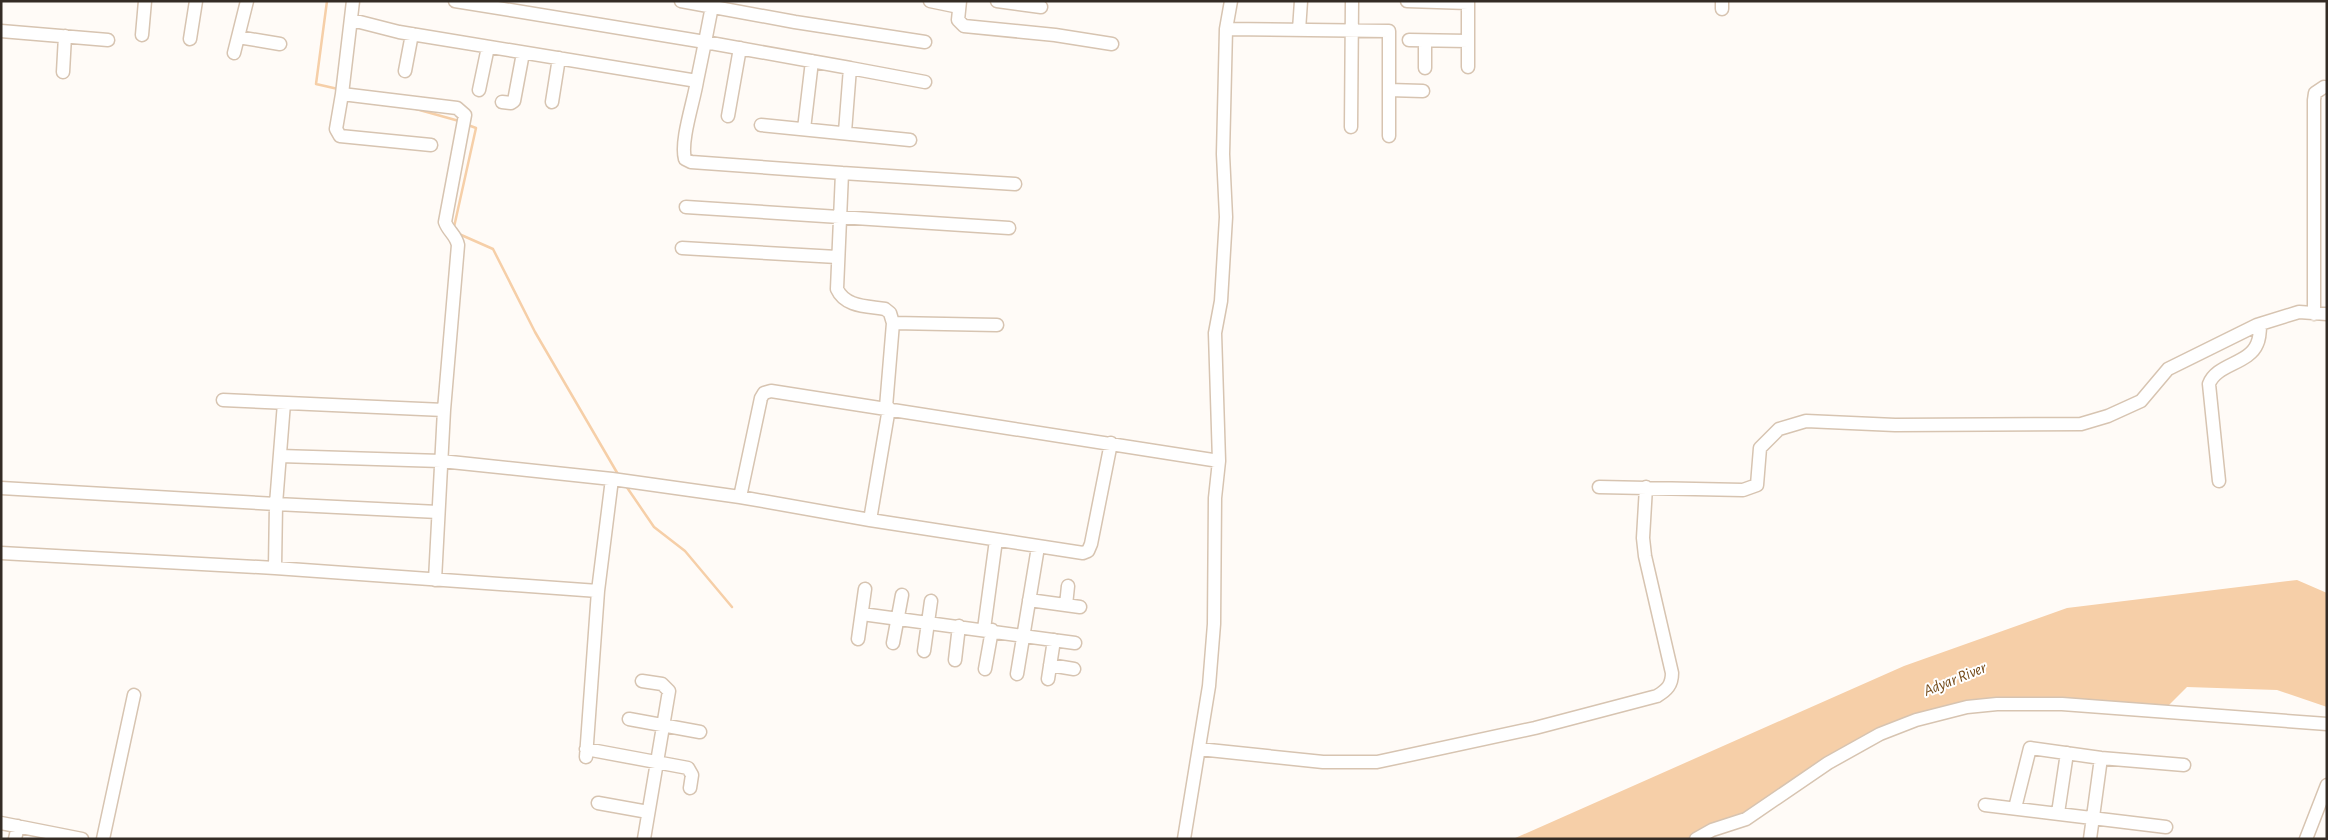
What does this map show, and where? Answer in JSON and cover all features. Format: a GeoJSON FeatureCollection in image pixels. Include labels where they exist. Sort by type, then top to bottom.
{"type":"FeatureCollection","features":[{"type":"Feature","properties":{"kind":"street"},"geometry":{"type":"LineString","coordinates":[[142,35],[145,1]]}},
{"type":"Feature","properties":{"kind":"street"},"geometry":{"type":"LineString","coordinates":[[190,39],[196,1]]}},
{"type":"Feature","properties":{"kind":"street"},"geometry":{"type":"LineString","coordinates":[[234,53],[247,1]]}},
{"type":"Feature","properties":{"kind":"street"},"geometry":{"type":"LineString","coordinates":[[353,1],[352,20],[336,129],[340,136],[431,145]]}},
{"type":"Feature","properties":{"kind":"street"},"geometry":{"type":"LineString","coordinates":[[454,1],[740,48],[925,82]]}},
{"type":"Feature","properties":{"kind":"street"},"geometry":{"type":"LineString","coordinates":[[682,1],[713,4],[795,22],[925,42]]}},
{"type":"Feature","properties":{"kind":"street"},"geometry":{"type":"LineString","coordinates":[[930,1],[959,4],[958,20],[964,26],[1055,35],[1112,44]]}},
{"type":"Feature","properties":{"kind":"street"},"geometry":{"type":"LineString","coordinates":[[997,1],[1041,7]]}},
{"type":"Feature","properties":{"kind":"street"},"geometry":{"type":"LineString","coordinates":[[1184,839],[1209,686],[1214,624],[1216,498],[1219,460],[1218,402],[1214,351],[1221,300],[1226,217],[1223,154],[1226,29],[1231,1]]}},
{"type":"Feature","properties":{"kind":"street"},"geometry":{"type":"LineString","coordinates":[[1299,30],[1300,1]]}},
{"type":"Feature","properties":{"kind":"street"},"geometry":{"type":"LineString","coordinates":[[1350,127],[1352,1]]}},
{"type":"Feature","properties":{"kind":"street"},"geometry":{"type":"LineString","coordinates":[[1407,1],[1468,2],[1468,67]]}},
{"type":"Feature","properties":{"kind":"street"},"geometry":{"type":"LineString","coordinates":[[713,4],[683,153],[685,159],[691,162],[1015,184]]}},
{"type":"Feature","properties":{"kind":"street"},"geometry":{"type":"LineString","coordinates":[[352,20],[412,34],[697,81]]}},
{"type":"Feature","properties":{"kind":"street"},"geometry":{"type":"LineString","coordinates":[[1226,29],[1389,31],[1389,136]]}},
{"type":"Feature","properties":{"kind":"street"},"geometry":{"type":"LineString","coordinates":[[1,31],[108,40]]}},
{"type":"Feature","properties":{"kind":"street"},"geometry":{"type":"LineString","coordinates":[[406,71],[412,34]]}},
{"type":"Feature","properties":{"kind":"street"},"geometry":{"type":"LineString","coordinates":[[63,72],[65,36]]}},
{"type":"Feature","properties":{"kind":"street"},"geometry":{"type":"LineString","coordinates":[[238,37],[280,44]]}},
{"type":"Feature","properties":{"kind":"street"},"geometry":{"type":"LineString","coordinates":[[1409,40],[1468,41]]}},
{"type":"Feature","properties":{"kind":"street"},"geometry":{"type":"LineString","coordinates":[[1425,40],[1425,68]]}},
{"type":"Feature","properties":{"kind":"street"},"geometry":{"type":"LineString","coordinates":[[479,90],[488,47]]}},
{"type":"Feature","properties":{"kind":"street"},"geometry":{"type":"LineString","coordinates":[[728,116],[740,48]]}},
{"type":"Feature","properties":{"kind":"street"},"geometry":{"type":"LineString","coordinates":[[502,102],[511,103],[514,101],[523,52]]}},
{"type":"Feature","properties":{"kind":"street"},"geometry":{"type":"LineString","coordinates":[[552,102],[559,58]]}},
{"type":"Feature","properties":{"kind":"street"},"geometry":{"type":"LineString","coordinates":[[804,129],[812,62]]}},
{"type":"Feature","properties":{"kind":"street"},"geometry":{"type":"LineString","coordinates":[[845,132],[850,68]]}},
{"type":"Feature","properties":{"kind":"street"},"geometry":{"type":"LineString","coordinates":[[2314,314],[2314,100],[2315,93],[2324,87]]}},
{"type":"Feature","properties":{"kind":"street"},"geometry":{"type":"LineString","coordinates":[[1389,90],[1423,91]]}},
{"type":"Feature","properties":{"kind":"street"},"geometry":{"type":"LineString","coordinates":[[342,94],[457,108],[464,115],[446,222],[457,238],[458,244],[444,410],[435,580]]}},
{"type":"Feature","properties":{"kind":"street"},"geometry":{"type":"LineString","coordinates":[[761,126],[845,132],[910,140]]}},
{"type":"Feature","properties":{"kind":"street"},"geometry":{"type":"LineString","coordinates":[[842,173],[837,289],[840,297],[846,302],[885,309],[890,313],[893,322],[888,408],[870,520]]}},
{"type":"Feature","properties":{"kind":"street"},"geometry":{"type":"LineString","coordinates":[[686,207],[1009,228]]}},
{"type":"Feature","properties":{"kind":"street"},"geometry":{"type":"LineString","coordinates":[[682,248],[837,257]]}},
{"type":"Feature","properties":{"kind":"street"},"geometry":{"type":"LineString","coordinates":[[1599,487],[1743,490],[1750,488],[1757,484],[1760,448],[1779,429],[1806,421],[1895,424],[2081,424],[2108,416],[2141,401],[2168,369],[2260,324],[2299,312],[2327,314]]}},
{"type":"Feature","properties":{"kind":"street"},"geometry":{"type":"LineString","coordinates":[[893,322],[997,325]]}},
{"type":"Feature","properties":{"kind":"street"},"geometry":{"type":"LineString","coordinates":[[2219,481],[2208,384],[2215,375],[2252,352],[2257,345],[2260,324]]}},
{"type":"Feature","properties":{"kind":"street"},"geometry":{"type":"LineString","coordinates":[[740,497],[761,398],[764,393],[779,390],[1219,460]]}},
{"type":"Feature","properties":{"kind":"street"},"geometry":{"type":"LineString","coordinates":[[224,400],[444,410]]}},
{"type":"Feature","properties":{"kind":"street"},"geometry":{"type":"LineString","coordinates":[[275,568],[276,504],[284,403]]}},
{"type":"Feature","properties":{"kind":"street"},"geometry":{"type":"LineString","coordinates":[[280,456],[441,461],[612,479],[740,497],[1076,553],[1088,551],[1091,544],[1111,443]]}},
{"type":"Feature","properties":{"kind":"street"},"geometry":{"type":"LineString","coordinates":[[612,479],[598,591],[586,753],[658,762],[691,770],[690,788]]}},
{"type":"Feature","properties":{"kind":"street"},"geometry":{"type":"LineString","coordinates":[[1199,749],[1323,762],[1376,762],[1535,728],[1657,696],[1666,690],[1672,682],[1672,673],[1649,574],[1643,538],[1646,487]]}},
{"type":"Feature","properties":{"kind":"street"},"geometry":{"type":"LineString","coordinates":[[1,488],[438,512]]}},
{"type":"Feature","properties":{"kind":"street"},"geometry":{"type":"LineString","coordinates":[[986,669],[996,540]]}},
{"type":"Feature","properties":{"kind":"street"},"geometry":{"type":"LineString","coordinates":[[1017,674],[1038,547]]}},
{"type":"Feature","properties":{"kind":"street"},"geometry":{"type":"LineString","coordinates":[[1,553],[275,568],[598,591]]}},
{"type":"Feature","properties":{"kind":"street"},"geometry":{"type":"LineString","coordinates":[[1066,605],[1068,586]]}},
{"type":"Feature","properties":{"kind":"street"},"geometry":{"type":"LineString","coordinates":[[858,639],[865,590]]}},
{"type":"Feature","properties":{"kind":"street"},"geometry":{"type":"LineString","coordinates":[[893,643],[902,595]]}},
{"type":"Feature","properties":{"kind":"street"},"geometry":{"type":"LineString","coordinates":[[1029,600],[1080,607]]}},
{"type":"Feature","properties":{"kind":"street"},"geometry":{"type":"LineString","coordinates":[[924,651],[931,601]]}},
{"type":"Feature","properties":{"kind":"street"},"geometry":{"type":"LineString","coordinates":[[862,614],[1075,643]]}},
{"type":"Feature","properties":{"kind":"street"},"geometry":{"type":"LineString","coordinates":[[955,660],[959,626]]}},
{"type":"Feature","properties":{"kind":"street"},"geometry":{"type":"LineString","coordinates":[[1048,679],[1054,640]]}},
{"type":"Feature","properties":{"kind":"street"},"geometry":{"type":"LineString","coordinates":[[1050,665],[1074,669]]}},
{"type":"Feature","properties":{"kind":"street"},"geometry":{"type":"LineString","coordinates":[[642,681],[662,684],[669,691],[644,839]]}},
{"type":"Feature","properties":{"kind":"street"},"geometry":{"type":"LineString","coordinates":[[103,839],[134,695]]}},
{"type":"Feature","properties":{"kind":"street"},"geometry":{"type":"LineString","coordinates":[[1696,839],[1712,830],[1746,819],[1828,763],[1880,734],[1916,720],[1967,707],[1997,704],[2062,704],[2327,724]]}},
{"type":"Feature","properties":{"kind":"street"},"geometry":{"type":"LineString","coordinates":[[629,719],[700,732]]}},
{"type":"Feature","properties":{"kind":"street"},"geometry":{"type":"LineString","coordinates":[[2015,808],[2030,748],[2101,758],[2184,765]]}},
{"type":"Feature","properties":{"kind":"street"},"geometry":{"type":"LineString","coordinates":[[2058,813],[2068,753]]}},
{"type":"Feature","properties":{"kind":"street"},"geometry":{"type":"LineString","coordinates":[[2090,839],[2101,758]]}},
{"type":"Feature","properties":{"kind":"street"},"geometry":{"type":"LineString","coordinates":[[2306,839],[2327,785]]}},
{"type":"Feature","properties":{"kind":"street"},"geometry":{"type":"LineString","coordinates":[[598,803],[648,812]]}},
{"type":"Feature","properties":{"kind":"street"},"geometry":{"type":"LineString","coordinates":[[1985,805],[2166,827]]}},
{"type":"Feature","properties":{"kind":"street"},"geometry":{"type":"LineString","coordinates":[[1,823],[16,832],[82,839]]}},
{"type":"Feature","properties":{"kind":"water","name":"Adyar River"},"geometry":{"type":"Polygon","coordinates":[[[2297,580],[2327,593],[2327,707],[2277,690],[2187,687],[2162,712],[1965,707],[1869,739],[1705,839],[1513,839],[1904,666],[2067,608],[2297,580]]]}},
{"type":"Feature","properties":{"kind":"waterway"},"geometry":{"type":"LineString","coordinates":[[327,1],[316,84],[338,89]]}},
{"type":"Feature","properties":{"kind":"waterway"},"geometry":{"type":"LineString","coordinates":[[416,109],[459,121]]}},
{"type":"Feature","properties":{"kind":"waterway"},"geometry":{"type":"LineString","coordinates":[[454,227],[476,128],[468,125]]}},
{"type":"Feature","properties":{"kind":"waterway"},"geometry":{"type":"LineString","coordinates":[[459,234],[493,249],[535,332],[619,476]]}},
{"type":"Feature","properties":{"kind":"waterway"},"geometry":{"type":"LineString","coordinates":[[626,486],[654,527],[685,551],[732,607]]}}]}
